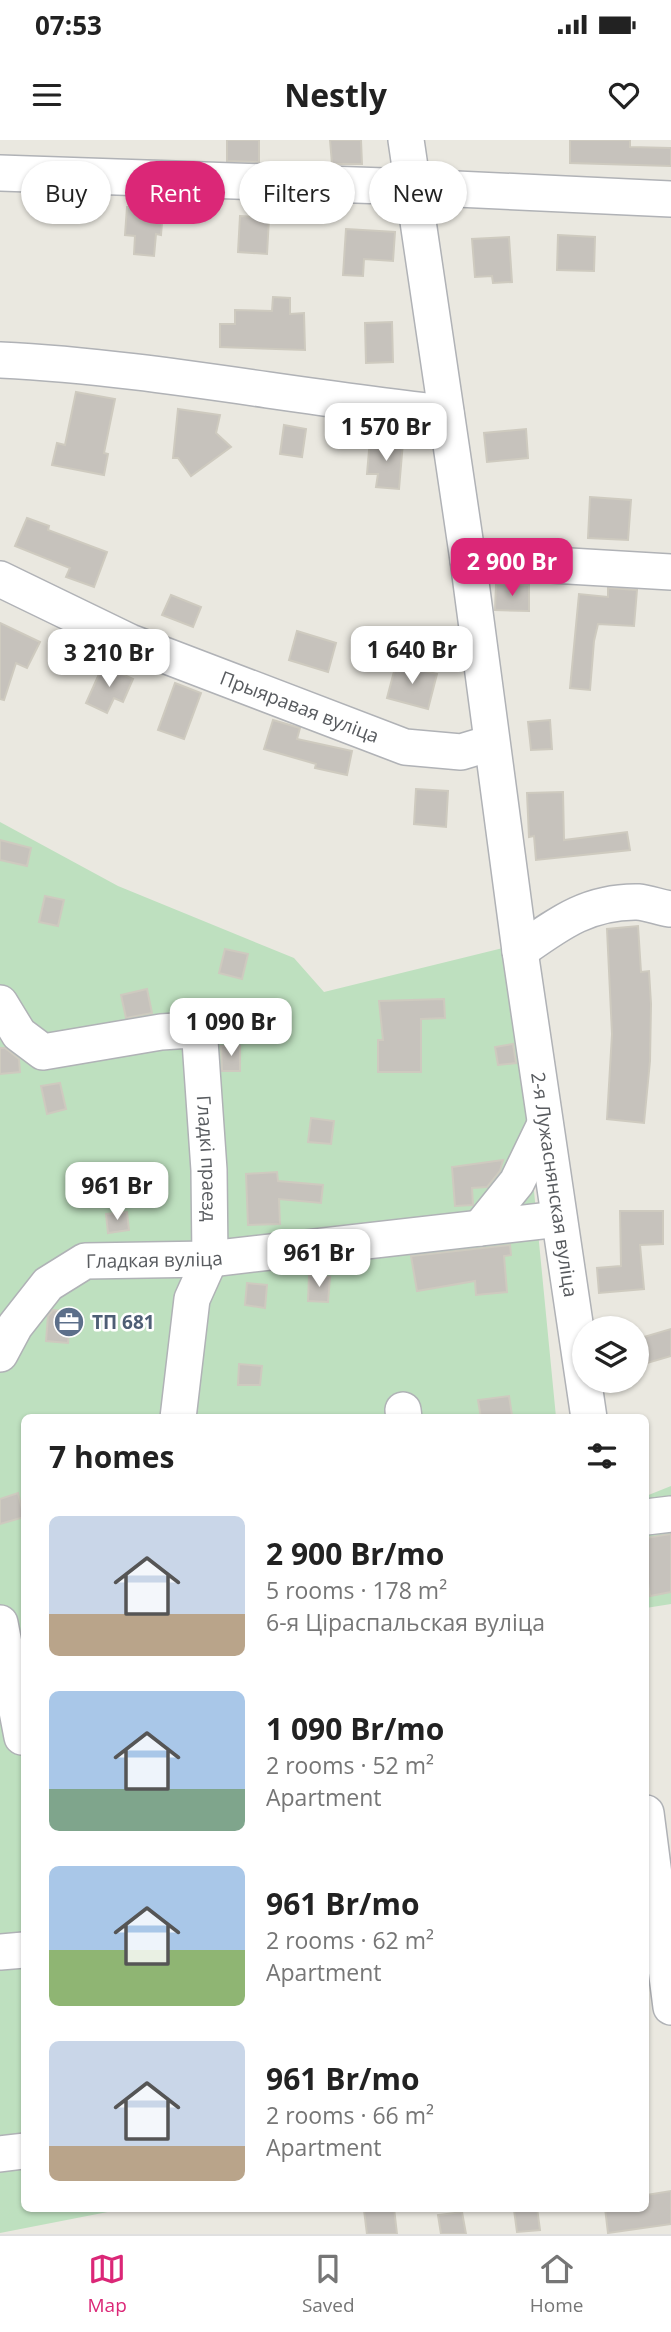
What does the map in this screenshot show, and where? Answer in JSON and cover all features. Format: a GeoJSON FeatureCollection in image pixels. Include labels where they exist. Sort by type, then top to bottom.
{"type":"FeatureCollection","features":[{"type":"Feature","properties":{"kind":"street","name":"2-я Лужаснянская вуліца"},"geometry":{"type":"LineString","coordinates":[[406,140],[410,161]]}},
{"type":"Feature","properties":{"kind":"street"},"geometry":{"type":"LineString","coordinates":[[0,173],[369,185]]}},
{"type":"Feature","properties":{"kind":"street"},"geometry":{"type":"LineString","coordinates":[[467,189],[671,199]]}},
{"type":"Feature","properties":{"kind":"street","name":"2-я Лужаснянская вуліца"},"geometry":{"type":"LineString","coordinates":[[419,224],[468,560],[520,951],[588,1414]]}},
{"type":"Feature","properties":{"kind":"street"},"geometry":{"type":"LineString","coordinates":[[0,360],[71,364],[357,404],[446,413]]}},
{"type":"Feature","properties":{"kind":"street"},"geometry":{"type":"LineString","coordinates":[[468,560],[671,572]]}},
{"type":"Feature","properties":{"kind":"street","name":"Прыяравая вуліца"},"geometry":{"type":"LineString","coordinates":[[0,579],[130,642],[405,747],[461,752],[491,743]]}},
{"type":"Feature","properties":{"kind":"street"},"geometry":{"type":"LineString","coordinates":[[520,951],[565,919],[597,907],[638,902],[670,909]]}},
{"type":"Feature","properties":{"kind":"street","name":"Гладкі праезд"},"geometry":{"type":"LineString","coordinates":[[0,1003],[19,1034],[43,1052],[160,1032],[191,1030],[200,1041],[210,1259],[192,1299],[178,1414]]}},
{"type":"Feature","properties":{"kind":"street"},"geometry":{"type":"LineString","coordinates":[[480,1228],[517,1182],[545,1124]]}},
{"type":"Feature","properties":{"kind":"street","name":"Гладкая вуліца"},"geometry":{"type":"LineString","coordinates":[[0,1354],[15,1326],[48,1284],[85,1261],[210,1259],[559,1219]]}},
{"type":"Feature","properties":{"kind":"street"},"geometry":{"type":"LineString","coordinates":[[649,1517],[671,1514]]}},
{"type":"Feature","properties":{"kind":"street"},"geometry":{"type":"LineString","coordinates":[[0,1623],[15,1738]]}},
{"type":"Feature","properties":{"kind":"street"},"geometry":{"type":"LineString","coordinates":[[649,1831],[668,1944],[671,2007]]}},
{"type":"Feature","properties":{"kind":"street"},"geometry":{"type":"LineString","coordinates":[[0,1952],[21,1950]]}},
{"type":"Feature","properties":{"kind":"street"},"geometry":{"type":"LineString","coordinates":[[0,2154],[21,2151]]}},
{"type":"Feature","properties":{"kind":"green space"},"geometry":{"type":"Polygon","coordinates":[[[0,822],[118,886],[294,958],[324,992],[507,947],[556,1414],[21,1414],[21,2212],[108,2212],[0,2233],[0,822]]]}},
{"type":"Feature","properties":{"kind":"green space"},"geometry":{"type":"Polygon","coordinates":[[[671,1486],[671,1604],[649,1608],[649,1495],[671,1486]]]}},
{"type":"Feature","properties":{"kind":"building"},"geometry":{"type":"Polygon","coordinates":[[[227,140],[259,140],[259,161],[227,161],[227,140]]]}},
{"type":"Feature","properties":{"kind":"building"},"geometry":{"type":"Polygon","coordinates":[[[330,140],[361,140],[362,164],[355,164],[355,161],[332,161],[330,140]]]}},
{"type":"Feature","properties":{"kind":"building"},"geometry":{"type":"Polygon","coordinates":[[[570,140],[630,140],[630,147],[671,148],[671,166],[570,163],[570,140]]]}},
{"type":"Feature","properties":{"kind":"building"},"geometry":{"type":"Polygon","coordinates":[[[126,224],[162,224],[161,235],[156,234],[154,256],[134,254],[135,236],[125,235],[126,224]]]}},
{"type":"Feature","properties":{"kind":"building"},"geometry":{"type":"Polygon","coordinates":[[[240,224],[269,224],[267,254],[238,252],[240,224]]]}},
{"type":"Feature","properties":{"kind":"building"},"geometry":{"type":"Polygon","coordinates":[[[346,229],[395,232],[393,261],[364,259],[363,276],[343,275],[346,229]]]}},
{"type":"Feature","properties":{"kind":"building"},"geometry":{"type":"Polygon","coordinates":[[[558,235],[595,237],[594,271],[557,270],[558,235]]]}},
{"type":"Feature","properties":{"kind":"building"},"geometry":{"type":"Polygon","coordinates":[[[509,237],[512,282],[493,283],[492,276],[475,277],[472,239],[509,237]]]}},
{"type":"Feature","properties":{"kind":"building"},"geometry":{"type":"Polygon","coordinates":[[[273,297],[290,298],[290,314],[304,313],[305,350],[220,347],[220,324],[235,324],[235,310],[272,311],[273,297]]]}},
{"type":"Feature","properties":{"kind":"building"},"geometry":{"type":"Polygon","coordinates":[[[392,322],[393,362],[366,363],[365,323],[392,322]]]}},
{"type":"Feature","properties":{"kind":"building"},"geometry":{"type":"Polygon","coordinates":[[[76,392],[115,399],[104,453],[108,454],[104,475],[52,465],[57,443],[65,445],[76,392]]]}},
{"type":"Feature","properties":{"kind":"building"},"geometry":{"type":"Polygon","coordinates":[[[178,409],[220,415],[216,433],[231,447],[191,476],[178,458],[173,458],[178,409]]]}},
{"type":"Feature","properties":{"kind":"building"},"geometry":{"type":"Polygon","coordinates":[[[284,425],[306,429],[302,457],[280,454],[284,425]]]}},
{"type":"Feature","properties":{"kind":"building"},"geometry":{"type":"Polygon","coordinates":[[[526,429],[528,458],[487,462],[484,433],[526,429]]]}},
{"type":"Feature","properties":{"kind":"building"},"geometry":{"type":"Polygon","coordinates":[[[370,439],[403,442],[399,489],[376,487],[378,474],[367,474],[370,439]]]}},
{"type":"Feature","properties":{"kind":"building"},"geometry":{"type":"Polygon","coordinates":[[[590,497],[631,500],[628,540],[588,538],[590,497]]]}},
{"type":"Feature","properties":{"kind":"building"},"geometry":{"type":"Polygon","coordinates":[[[27,518],[49,526],[48,530],[107,552],[94,587],[66,577],[70,568],[15,546],[27,518]]]}},
{"type":"Feature","properties":{"kind":"building"},"geometry":{"type":"Polygon","coordinates":[[[496,584],[529,585],[529,611],[495,610],[496,584]]]}},
{"type":"Feature","properties":{"kind":"building"},"geometry":{"type":"Polygon","coordinates":[[[608,588],[637,590],[634,626],[598,624],[590,690],[570,688],[579,594],[608,597],[608,588]]]}},
{"type":"Feature","properties":{"kind":"building"},"geometry":{"type":"Polygon","coordinates":[[[171,595],[201,607],[193,627],[162,615],[171,595]]]}},
{"type":"Feature","properties":{"kind":"building"},"geometry":{"type":"Polygon","coordinates":[[[0,623],[40,642],[27,668],[16,663],[4,700],[0,699],[0,623]]]}},
{"type":"Feature","properties":{"kind":"building"},"geometry":{"type":"Polygon","coordinates":[[[297,631],[336,643],[328,672],[289,660],[297,631]]]}},
{"type":"Feature","properties":{"kind":"building"},"geometry":{"type":"Polygon","coordinates":[[[396,664],[437,674],[428,709],[387,698],[396,664]]]}},
{"type":"Feature","properties":{"kind":"building"},"geometry":{"type":"Polygon","coordinates":[[[103,665],[133,679],[123,702],[114,698],[107,713],[86,703],[103,665]]]}},
{"type":"Feature","properties":{"kind":"building"},"geometry":{"type":"Polygon","coordinates":[[[175,683],[201,693],[184,739],[158,730],[175,683]]]}},
{"type":"Feature","properties":{"kind":"building"},"geometry":{"type":"Polygon","coordinates":[[[273,720],[300,728],[297,739],[352,751],[347,775],[315,768],[316,764],[264,749],[273,720]]]}},
{"type":"Feature","properties":{"kind":"building"},"geometry":{"type":"Polygon","coordinates":[[[550,720],[552,749],[531,750],[528,722],[550,720]]]}},
{"type":"Feature","properties":{"kind":"building"},"geometry":{"type":"Polygon","coordinates":[[[416,789],[448,791],[446,827],[414,824],[416,789]]]}},
{"type":"Feature","properties":{"kind":"building"},"geometry":{"type":"Polygon","coordinates":[[[563,792],[564,840],[627,832],[630,850],[536,860],[534,836],[529,837],[527,793],[563,792]]]}},
{"type":"Feature","properties":{"kind":"building"},"geometry":{"type":"Polygon","coordinates":[[[0,840],[31,848],[27,866],[0,860],[0,840]]]}},
{"type":"Feature","properties":{"kind":"building"},"geometry":{"type":"Polygon","coordinates":[[[45,896],[64,900],[58,926],[39,922],[45,896]]]}},
{"type":"Feature","properties":{"kind":"building"},"geometry":{"type":"Polygon","coordinates":[[[638,926],[641,972],[649,971],[651,1004],[650,1061],[644,1123],[607,1119],[612,1034],[607,929],[638,926]]]}},
{"type":"Feature","properties":{"kind":"building"},"geometry":{"type":"Polygon","coordinates":[[[225,949],[248,954],[242,979],[219,973],[225,949]]]}},
{"type":"Feature","properties":{"kind":"building"},"geometry":{"type":"Polygon","coordinates":[[[147,989],[152,1013],[126,1018],[121,995],[147,989]]]}},
{"type":"Feature","properties":{"kind":"building"},"geometry":{"type":"Polygon","coordinates":[[[444,999],[445,1018],[421,1019],[421,1072],[378,1072],[378,1040],[383,1040],[379,1001],[444,999]]]}},
{"type":"Feature","properties":{"kind":"building"},"geometry":{"type":"Polygon","coordinates":[[[513,1044],[516,1063],[498,1065],[495,1047],[513,1044]]]}},
{"type":"Feature","properties":{"kind":"building"},"geometry":{"type":"Polygon","coordinates":[[[221,1046],[240,1046],[240,1071],[222,1071],[221,1046]]]}},
{"type":"Feature","properties":{"kind":"building"},"geometry":{"type":"Polygon","coordinates":[[[0,1048],[5,1048],[19,1059],[20,1072],[0,1074],[0,1048]]]}},
{"type":"Feature","properties":{"kind":"building"},"geometry":{"type":"Polygon","coordinates":[[[60,1083],[66,1109],[47,1114],[41,1086],[60,1083]]]}},
{"type":"Feature","properties":{"kind":"building"},"geometry":{"type":"Polygon","coordinates":[[[311,1118],[334,1121],[331,1144],[308,1142],[311,1118]]]}},
{"type":"Feature","properties":{"kind":"building"},"geometry":{"type":"Polygon","coordinates":[[[503,1160],[500,1171],[487,1187],[472,1188],[473,1205],[455,1206],[452,1167],[503,1160]]]}},
{"type":"Feature","properties":{"kind":"building"},"geometry":{"type":"Polygon","coordinates":[[[277,1172],[278,1181],[323,1185],[321,1203],[279,1199],[280,1224],[248,1225],[246,1174],[277,1172]]]}},
{"type":"Feature","properties":{"kind":"building"},"geometry":{"type":"Polygon","coordinates":[[[620,1211],[663,1211],[663,1244],[640,1245],[644,1289],[599,1293],[597,1268],[621,1266],[620,1211]]]}},
{"type":"Feature","properties":{"kind":"building"},"geometry":{"type":"Polygon","coordinates":[[[127,1212],[129,1230],[108,1233],[106,1214],[127,1212]]]}},
{"type":"Feature","properties":{"kind":"building"},"geometry":{"type":"Polygon","coordinates":[[[510,1245],[511,1255],[504,1256],[507,1292],[476,1295],[475,1281],[417,1291],[411,1256],[510,1245]]]}},
{"type":"Feature","properties":{"kind":"building"},"geometry":{"type":"Polygon","coordinates":[[[309,1276],[330,1277],[328,1302],[308,1301],[309,1276]]]}},
{"type":"Feature","properties":{"kind":"building"},"geometry":{"type":"Polygon","coordinates":[[[247,1283],[267,1285],[265,1308],[245,1305],[247,1283]]]}},
{"type":"Feature","properties":{"kind":"building"},"geometry":{"type":"Polygon","coordinates":[[[53,1310],[71,1312],[68,1343],[46,1341],[48,1316],[53,1310]]]}},
{"type":"Feature","properties":{"kind":"building"},"geometry":{"type":"Polygon","coordinates":[[[671,1329],[671,1356],[649,1362],[649,1335],[671,1329]]]}},
{"type":"Feature","properties":{"kind":"building"},"geometry":{"type":"Polygon","coordinates":[[[239,1364],[262,1366],[260,1385],[238,1385],[239,1364]]]}},
{"type":"Feature","properties":{"kind":"building"},"geometry":{"type":"Polygon","coordinates":[[[509,1396],[512,1414],[480,1414],[478,1400],[509,1396]]]}},
{"type":"Feature","properties":{"kind":"building"},"geometry":{"type":"Polygon","coordinates":[[[18,1493],[21,1518],[0,1524],[0,1499],[18,1493]]]}},
{"type":"Feature","properties":{"kind":"building"},"geometry":{"type":"Polygon","coordinates":[[[671,1534],[671,1592],[650,1596],[649,1538],[671,1534]]]}},
{"type":"Feature","properties":{"kind":"building"},"geometry":{"type":"Polygon","coordinates":[[[671,2191],[671,2224],[608,2233],[605,2212],[649,2212],[649,2195],[671,2191]]]}},
{"type":"Feature","properties":{"kind":"building"},"geometry":{"type":"Polygon","coordinates":[[[364,2212],[394,2212],[397,2234],[367,2234],[364,2212]]]}},
{"type":"Feature","properties":{"kind":"building"},"geometry":{"type":"Polygon","coordinates":[[[462,2212],[466,2234],[441,2234],[438,2215],[462,2212]]]}},
{"type":"Feature","properties":{"kind":"building"},"geometry":{"type":"Polygon","coordinates":[[[514,2212],[538,2212],[540,2230],[517,2232],[514,2212]]]}},
{"type":"Feature","properties":{"kind":"place","name":"ТП 681"},"geometry":{"type":"Point","coordinates":[69,1322]}}]}
